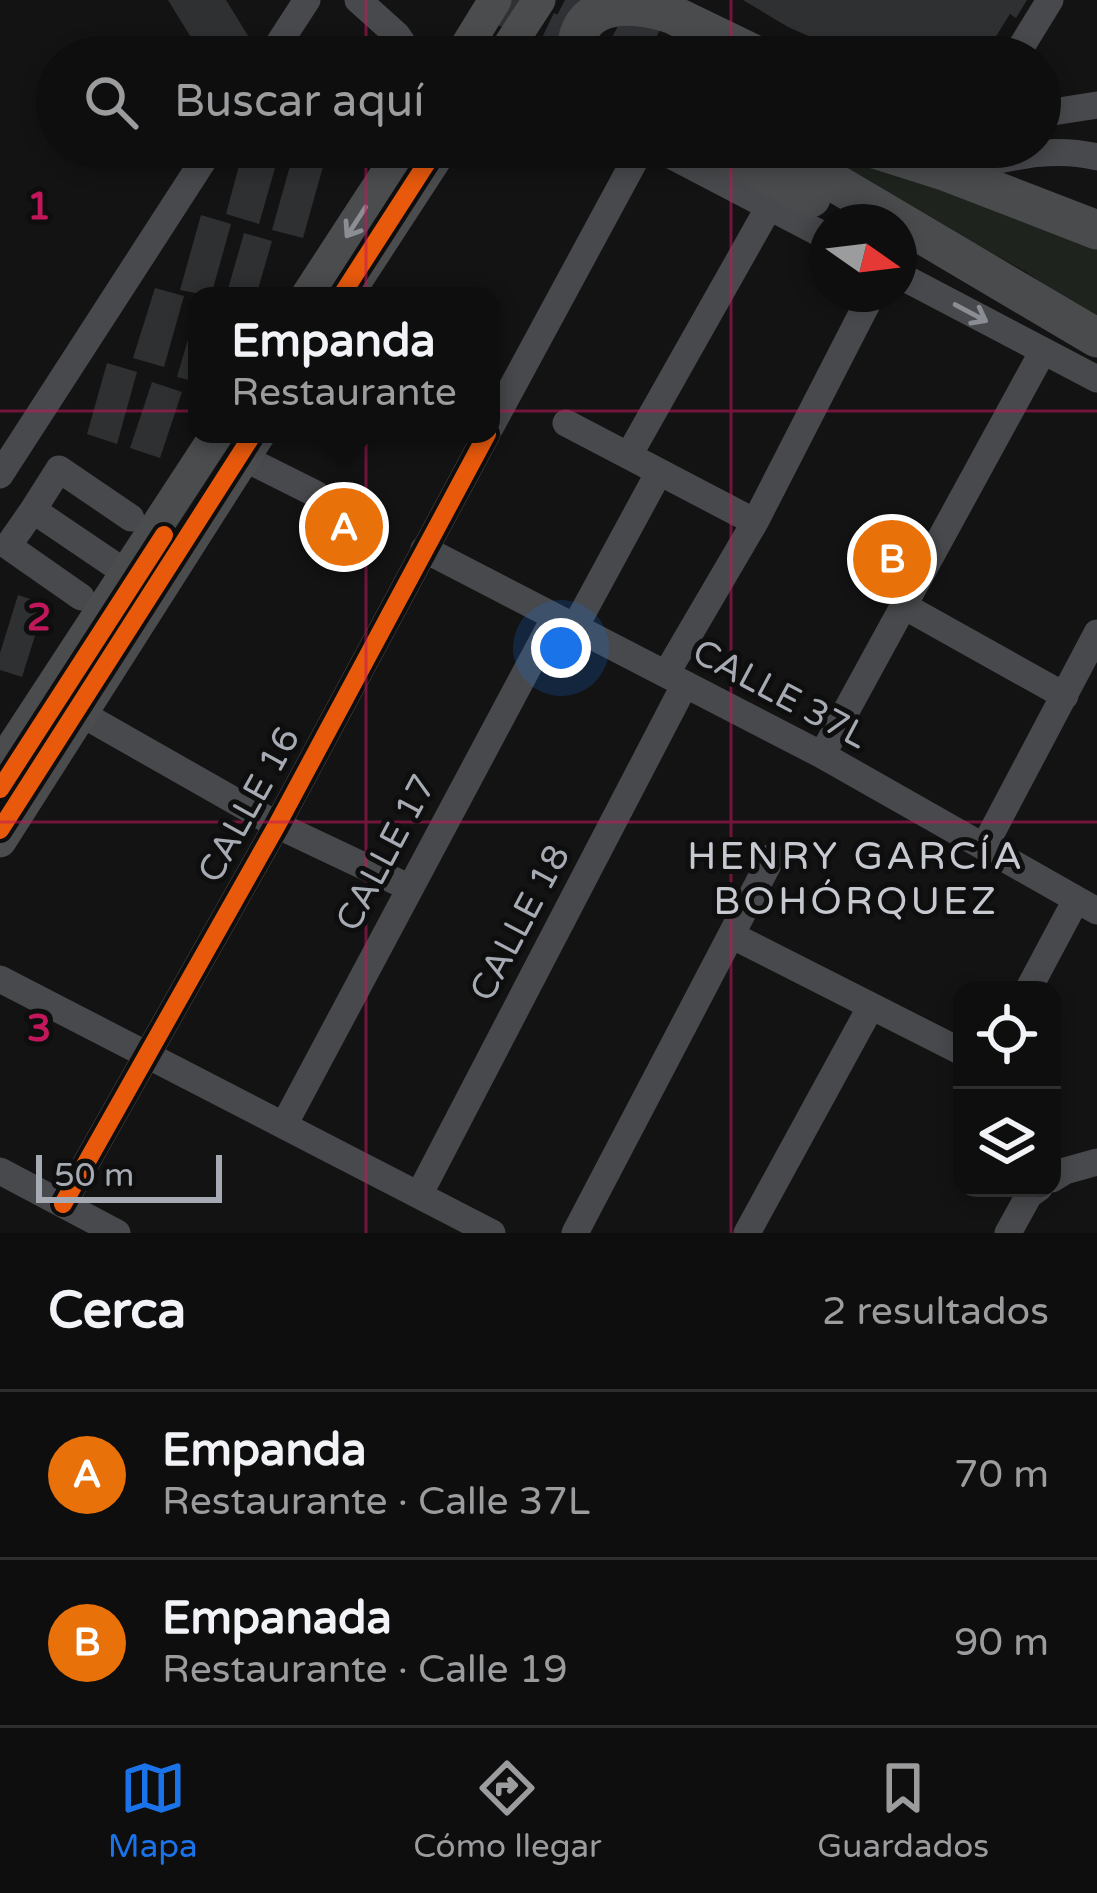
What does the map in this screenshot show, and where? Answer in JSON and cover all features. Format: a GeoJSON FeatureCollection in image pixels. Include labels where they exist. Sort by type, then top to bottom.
{"type":"FeatureCollection","features":[{"type":"Feature","properties":{"kind":"highway"},"geometry":{"type":"LineString","coordinates":[[578,36],[584,23],[601,8],[636,2],[663,7],[719,36]]}},
{"type":"Feature","properties":{"kind":"highway"},"geometry":{"type":"LineString","coordinates":[[755,168],[822,204]]}},
{"type":"Feature","properties":{"kind":"highway"},"geometry":{"type":"LineString","coordinates":[[809,168],[1097,343]]}},
{"type":"Feature","properties":{"kind":"highway"},"geometry":{"type":"LineString","coordinates":[[934,168],[1097,228]]}},
{"type":"Feature","properties":{"kind":"highway"},"geometry":{"type":"LineString","coordinates":[[990,168],[1097,228]]}},
{"type":"Feature","properties":{"kind":"highway"},"geometry":{"type":"LineString","coordinates":[[917,254],[1097,343]]}},
{"type":"Feature","properties":{"kind":"main road"},"geometry":{"type":"LineString","coordinates":[[473,36],[495,0]]}},
{"type":"Feature","properties":{"kind":"main road"},"geometry":{"type":"LineString","coordinates":[[516,36],[539,0]]}},
{"type":"Feature","properties":{"kind":"main road"},"geometry":{"type":"LineString","coordinates":[[313,287],[390,168]]}},
{"type":"Feature","properties":{"kind":"main road"},"geometry":{"type":"LineString","coordinates":[[351,287],[429,168]]}},
{"type":"Feature","properties":{"kind":"main road"},"geometry":{"type":"LineString","coordinates":[[0,766],[211,443]]}},
{"type":"Feature","properties":{"kind":"main road"},"geometry":{"type":"LineString","coordinates":[[0,841],[252,446]]}},
{"type":"Feature","properties":{"kind":"street"},"geometry":{"type":"LineString","coordinates":[[284,36],[307,0]]}},
{"type":"Feature","properties":{"kind":"street"},"geometry":{"type":"LineString","coordinates":[[358,0],[399,36]]}},
{"type":"Feature","properties":{"kind":"street"},"geometry":{"type":"LineString","coordinates":[[1028,36],[1051,0]]}},
{"type":"Feature","properties":{"kind":"street"},"geometry":{"type":"LineString","coordinates":[[1061,111],[1097,105]]}},
{"type":"Feature","properties":{"kind":"street"},"geometry":{"type":"LineString","coordinates":[[1061,152],[1097,158]]}},
{"type":"Feature","properties":{"kind":"street"},"geometry":{"type":"LineString","coordinates":[[0,476],[198,168]]}},
{"type":"Feature","properties":{"kind":"street"},"geometry":{"type":"LineString","coordinates":[[353,287],[382,262],[446,168]]}},
{"type":"Feature","properties":{"kind":"street"},"geometry":{"type":"LineString","coordinates":[[500,409],[631,168]]}},
{"type":"Feature","properties":{"kind":"street"},"geometry":{"type":"LineString","coordinates":[[695,168],[809,228]]}},
{"type":"Feature","properties":{"kind":"street"},"geometry":{"type":"LineString","coordinates":[[628,455],[769,207]]}},
{"type":"Feature","properties":{"kind":"street"},"geometry":{"type":"LineString","coordinates":[[917,284],[1097,379]]}},
{"type":"Feature","properties":{"kind":"street","name":"CALLE 18"},"geometry":{"type":"LineString","coordinates":[[419,1195],[863,312]]}},
{"type":"Feature","properties":{"kind":"street"},"geometry":{"type":"LineString","coordinates":[[822,754],[1043,351]]}},
{"type":"Feature","properties":{"kind":"street"},"geometry":{"type":"LineString","coordinates":[[566,423],[754,522]]}},
{"type":"Feature","properties":{"kind":"street","name":"CALLE 16"},"geometry":{"type":"LineString","coordinates":[[63,1204],[278,825],[482,443]]}},
{"type":"Feature","properties":{"kind":"street"},"geometry":{"type":"LineString","coordinates":[[252,446],[316,494]]}},
{"type":"Feature","properties":{"kind":"street"},"geometry":{"type":"LineString","coordinates":[[81,597],[8,546],[59,470],[130,518]]}},
{"type":"Feature","properties":{"kind":"street","name":"CALLE 17"},"geometry":{"type":"LineString","coordinates":[[284,1125],[408,887],[658,474]]}},
{"type":"Feature","properties":{"kind":"street"},"geometry":{"type":"LineString","coordinates":[[33,510],[127,573]]}},
{"type":"Feature","properties":{"kind":"street","name":"CALLE 37L"},"geometry":{"type":"LineString","coordinates":[[424,549],[822,754],[1087,905]]}},
{"type":"Feature","properties":{"kind":"street"},"geometry":{"type":"LineString","coordinates":[[904,606],[1065,696]]}},
{"type":"Feature","properties":{"kind":"street"},"geometry":{"type":"LineString","coordinates":[[984,847],[1097,633]]}},
{"type":"Feature","properties":{"kind":"street"},"geometry":{"type":"LineString","coordinates":[[82,714],[278,825],[408,887]]}},
{"type":"Feature","properties":{"kind":"street"},"geometry":{"type":"LineString","coordinates":[[575,1233],[772,857]]}},
{"type":"Feature","properties":{"kind":"street"},"geometry":{"type":"LineString","coordinates":[[1034,981],[1087,905]]}},
{"type":"Feature","properties":{"kind":"street"},"geometry":{"type":"LineString","coordinates":[[730,935],[953,1049]]}},
{"type":"Feature","properties":{"kind":"street"},"geometry":{"type":"LineString","coordinates":[[0,979],[492,1233]]}},
{"type":"Feature","properties":{"kind":"street"},"geometry":{"type":"LineString","coordinates":[[747,1233],[870,1009]]}},
{"type":"Feature","properties":{"kind":"street"},"geometry":{"type":"LineString","coordinates":[[1061,1173],[1097,1162]]}},
{"type":"Feature","properties":{"kind":"street"},"geometry":{"type":"LineString","coordinates":[[0,1171],[117,1233]]}},
{"type":"Feature","properties":{"kind":"street"},"geometry":{"type":"LineString","coordinates":[[1008,1233],[1028,1197]]}},
{"type":"Feature","properties":{"kind":"shaded area"},"geometry":{"type":"Polygon","coordinates":[[[839,168],[900,168],[1097,244],[1097,321],[1026,272],[917,211],[917,204],[904,204],[839,168]]]}},
{"type":"Feature","properties":{"kind":"building"},"geometry":{"type":"Polygon","coordinates":[[[168,0],[226,0],[248,36],[190,36],[168,0]]]}},
{"type":"Feature","properties":{"kind":"building"},"geometry":{"type":"Polygon","coordinates":[[[743,0],[1027,0],[1016,18],[1010,14],[996,36],[808,36],[743,0]]]}},
{"type":"Feature","properties":{"kind":"building"},"geometry":{"type":"Polygon","coordinates":[[[238,168],[275,168],[259,224],[226,214],[238,168]]]}},
{"type":"Feature","properties":{"kind":"building"},"geometry":{"type":"Polygon","coordinates":[[[289,168],[323,168],[303,238],[272,230],[289,168]]]}},
{"type":"Feature","properties":{"kind":"building"},"geometry":{"type":"Polygon","coordinates":[[[201,215],[231,224],[214,287],[180,290],[201,215]]]}},
{"type":"Feature","properties":{"kind":"building"},"geometry":{"type":"Polygon","coordinates":[[[244,233],[272,241],[259,287],[229,287],[244,233]]]}},
{"type":"Feature","properties":{"kind":"building"},"geometry":{"type":"Polygon","coordinates":[[[155,288],[184,296],[164,367],[133,358],[155,288]]]}},
{"type":"Feature","properties":{"kind":"building"},"geometry":{"type":"Polygon","coordinates":[[[188,339],[188,380],[177,377],[188,339]]]}},
{"type":"Feature","properties":{"kind":"building"},"geometry":{"type":"Polygon","coordinates":[[[107,363],[137,372],[117,444],[87,434],[107,363]]]}},
{"type":"Feature","properties":{"kind":"building"},"geometry":{"type":"Polygon","coordinates":[[[152,382],[182,392],[160,458],[130,448],[152,382]]]}},
{"type":"Feature","properties":{"kind":"building"},"geometry":{"type":"Polygon","coordinates":[[[18,595],[45,604],[22,677],[0,670],[0,653],[18,595]]]}},
{"type":"Feature","properties":{"kind":"tunnel"},"geometry":{"type":"LineString","coordinates":[[495,0],[557,36]]}},
{"type":"Feature","properties":{"kind":"tunnel"},"geometry":{"type":"LineString","coordinates":[[565,0],[634,36]]}},
{"type":"Feature","properties":{"kind":"cycle path"},"geometry":{"type":"LineString","coordinates":[[347,287],[423,168]]}},
{"type":"Feature","properties":{"kind":"cycle path"},"geometry":{"type":"LineString","coordinates":[[0,830],[247,443]]}},
{"type":"Feature","properties":{"kind":"cycle path"},"geometry":{"type":"LineString","coordinates":[[63,1204],[277,825],[482,443]]}},
{"type":"Feature","properties":{"kind":"cycle path"},"geometry":{"type":"LineString","coordinates":[[0,789],[164,535]]}},
{"type":"Feature","properties":{"kind":"place","name":"Empanda"},"geometry":{"type":"Point","coordinates":[344,527]}},
{"type":"Feature","properties":{"kind":"place","name":"Empanada"},"geometry":{"type":"Point","coordinates":[892,559]}},
{"type":"Feature","properties":{"kind":"district","name":"HENRY GARCÍA BOHÓRQUEZ"},"geometry":{"type":"Point","coordinates":[856,878]}}]}
